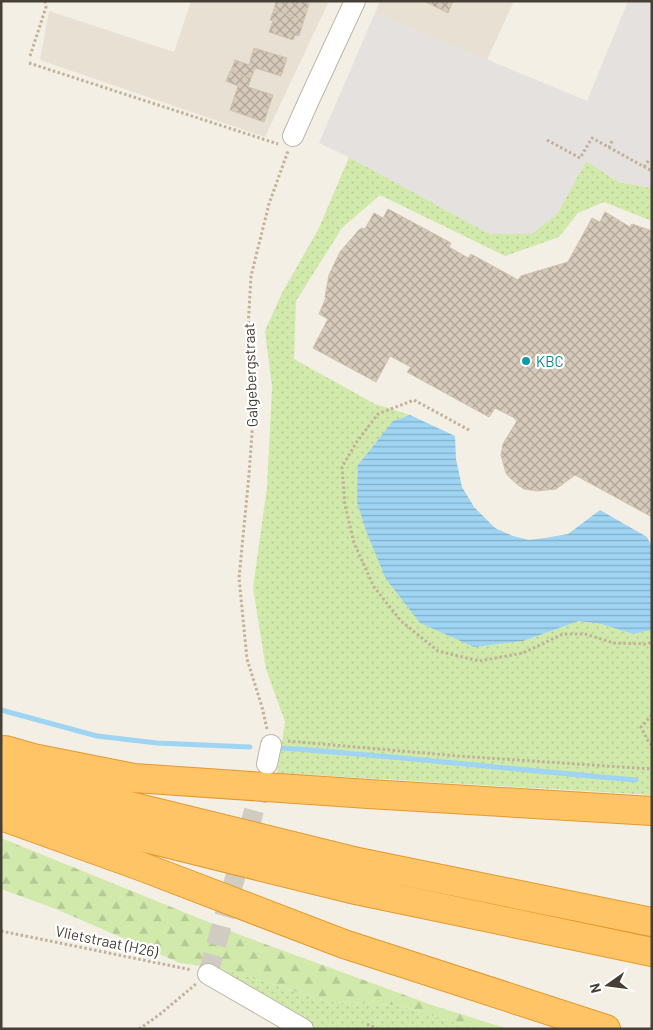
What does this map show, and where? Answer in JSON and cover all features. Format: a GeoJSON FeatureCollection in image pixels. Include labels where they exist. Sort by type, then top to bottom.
{"type":"FeatureCollection","features":[{"type":"Feature","properties":{"kind":"highway"},"geometry":{"type":"LineString","coordinates":[[1,749],[33,758],[134,778],[652,811]]}},
{"type":"Feature","properties":{"kind":"highway"},"geometry":{"type":"LineString","coordinates":[[1,768],[118,804],[349,860],[652,922]]}},
{"type":"Feature","properties":{"kind":"highway"},"geometry":{"type":"LineString","coordinates":[[1,794],[113,830],[351,889],[652,952]]}},
{"type":"Feature","properties":{"kind":"highway"},"geometry":{"type":"LineString","coordinates":[[1,816],[140,866],[344,944],[606,1029]]}},
{"type":"Feature","properties":{"kind":"street"},"geometry":{"type":"LineString","coordinates":[[291,142],[355,1]]}},
{"type":"Feature","properties":{"kind":"street"},"geometry":{"type":"LineString","coordinates":[[208,974],[303,1029]]}},
{"type":"Feature","properties":{"kind":"path"},"geometry":{"type":"LineString","coordinates":[[30,56],[46,7],[45,1]]}},
{"type":"Feature","properties":{"kind":"path"},"geometry":{"type":"LineString","coordinates":[[29,63],[291,142]]}},
{"type":"Feature","properties":{"kind":"path"},"geometry":{"type":"LineString","coordinates":[[547,140],[580,158],[592,138],[652,171]]}},
{"type":"Feature","properties":{"kind":"path"},"geometry":{"type":"LineString","coordinates":[[609,148],[612,141]]}},
{"type":"Feature","properties":{"kind":"path","name":"Galgebergstraat"},"geometry":{"type":"LineString","coordinates":[[291,142],[269,204],[251,276],[247,345],[254,405],[239,578],[247,659],[262,707],[269,754],[282,741],[458,756],[652,769]]}},
{"type":"Feature","properties":{"kind":"path"},"geometry":{"type":"LineString","coordinates":[[644,167],[649,160]]}},
{"type":"Feature","properties":{"kind":"path"},"geometry":{"type":"LineString","coordinates":[[469,430],[414,400],[378,414],[356,443],[342,467],[345,505],[354,544],[374,587],[401,620],[438,651],[480,661],[523,653],[563,634],[585,634],[614,643],[647,644],[652,642]]}},
{"type":"Feature","properties":{"kind":"path"},"geometry":{"type":"LineString","coordinates":[[652,714],[641,727],[648,743],[652,745]]}},
{"type":"Feature","properties":{"kind":"path","name":"Vlietstraat (H26)"},"geometry":{"type":"LineString","coordinates":[[1,931],[208,974]]}},
{"type":"Feature","properties":{"kind":"path"},"geometry":{"type":"LineString","coordinates":[[139,1029],[159,1015],[208,974]]}},
{"type":"Feature","properties":{"kind":"path"},"geometry":{"type":"LineString","coordinates":[[367,1024],[378,1029]]}},
{"type":"Feature","properties":{"kind":"shaded area"},"geometry":{"type":"Polygon","coordinates":[[[191,1],[329,1],[265,137],[40,60],[49,11],[174,52],[191,1]]]}},
{"type":"Feature","properties":{"kind":"shaded area"},"geometry":{"type":"Polygon","coordinates":[[[380,1],[514,1],[487,60],[375,13],[380,1]]]}},
{"type":"Feature","properties":{"kind":"shaded area"},"geometry":{"type":"Polygon","coordinates":[[[628,1],[652,1],[652,188],[619,182],[586,161],[557,214],[532,234],[490,234],[349,157],[319,143],[375,13],[587,101],[628,1]]]}},
{"type":"Feature","properties":{"kind":"green space"},"geometry":{"type":"Polygon","coordinates":[[[349,157],[490,234],[557,214],[586,161],[619,182],[652,188],[652,221],[604,202],[578,213],[559,237],[505,256],[380,195],[342,228],[296,301],[294,359],[375,404],[410,415],[393,421],[523,641],[579,621],[601,624],[633,634],[652,630],[652,795],[277,773],[285,722],[266,669],[253,588],[267,487],[272,387],[265,331],[282,293],[319,228],[349,157]]]}},
{"type":"Feature","properties":{"kind":"green space"},"geometry":{"type":"Polygon","coordinates":[[[1,838],[243,936],[432,1005],[508,1029],[477,1029],[397,1005],[329,1002],[223,969],[180,963],[56,909],[1,889],[1,838]]]}},
{"type":"Feature","properties":{"kind":"green space"},"geometry":{"type":"Polygon","coordinates":[[[215,968],[329,1002],[397,1005],[477,1029],[315,1029],[221,976],[215,968]]]}},
{"type":"Feature","properties":{"kind":"water"},"geometry":{"type":"Polygon","coordinates":[[[410,415],[455,436],[456,459],[462,487],[474,507],[495,528],[513,536],[529,540],[545,538],[568,534],[600,510],[647,537],[652,547],[652,630],[633,634],[601,624],[579,621],[523,641],[474,647],[420,623],[386,579],[366,531],[357,502],[358,465],[393,421],[410,415]]]}},
{"type":"Feature","properties":{"kind":"building"},"geometry":{"type":"Polygon","coordinates":[[[276,1],[306,1],[309,4],[304,20],[274,10],[276,1]]]}},
{"type":"Feature","properties":{"kind":"building"},"geometry":{"type":"Polygon","coordinates":[[[424,1],[453,1],[448,13],[424,1]]]}},
{"type":"Feature","properties":{"kind":"building"},"geometry":{"type":"Polygon","coordinates":[[[274,10],[304,20],[299,36],[295,35],[293,40],[269,32],[273,21],[270,20],[274,10]]]}},
{"type":"Feature","properties":{"kind":"building"},"geometry":{"type":"Polygon","coordinates":[[[254,48],[287,58],[281,76],[255,68],[251,78],[231,71],[235,60],[249,65],[254,48]]]}},
{"type":"Feature","properties":{"kind":"building"},"geometry":{"type":"Polygon","coordinates":[[[230,71],[251,78],[248,87],[273,95],[264,122],[230,110],[238,86],[226,81],[230,71]]]}},
{"type":"Feature","properties":{"kind":"building","name":"KBC"},"geometry":{"type":"Polygon","coordinates":[[[388,209],[451,243],[449,247],[468,258],[471,254],[518,280],[521,276],[568,262],[592,218],[600,222],[605,212],[630,227],[632,224],[652,231],[652,517],[575,475],[556,489],[537,491],[524,489],[506,473],[501,455],[503,444],[517,421],[513,417],[495,408],[489,417],[407,372],[411,367],[390,356],[376,382],[313,348],[328,319],[319,314],[326,298],[329,275],[340,252],[359,230],[365,229],[374,213],[383,218],[388,209]]]}},
{"type":"Feature","properties":{"kind":"waterway"},"geometry":{"type":"LineString","coordinates":[[1,710],[97,736],[157,743],[250,747]]}},
{"type":"Feature","properties":{"kind":"waterway"},"geometry":{"type":"LineString","coordinates":[[280,748],[636,780]]}},
{"type":"Feature","properties":{"kind":"tunnel"},"geometry":{"type":"LineString","coordinates":[[208,974],[264,775]]}},
{"type":"Feature","properties":{"kind":"place","name":"KBC"},"geometry":{"type":"Point","coordinates":[526,361]}}]}
